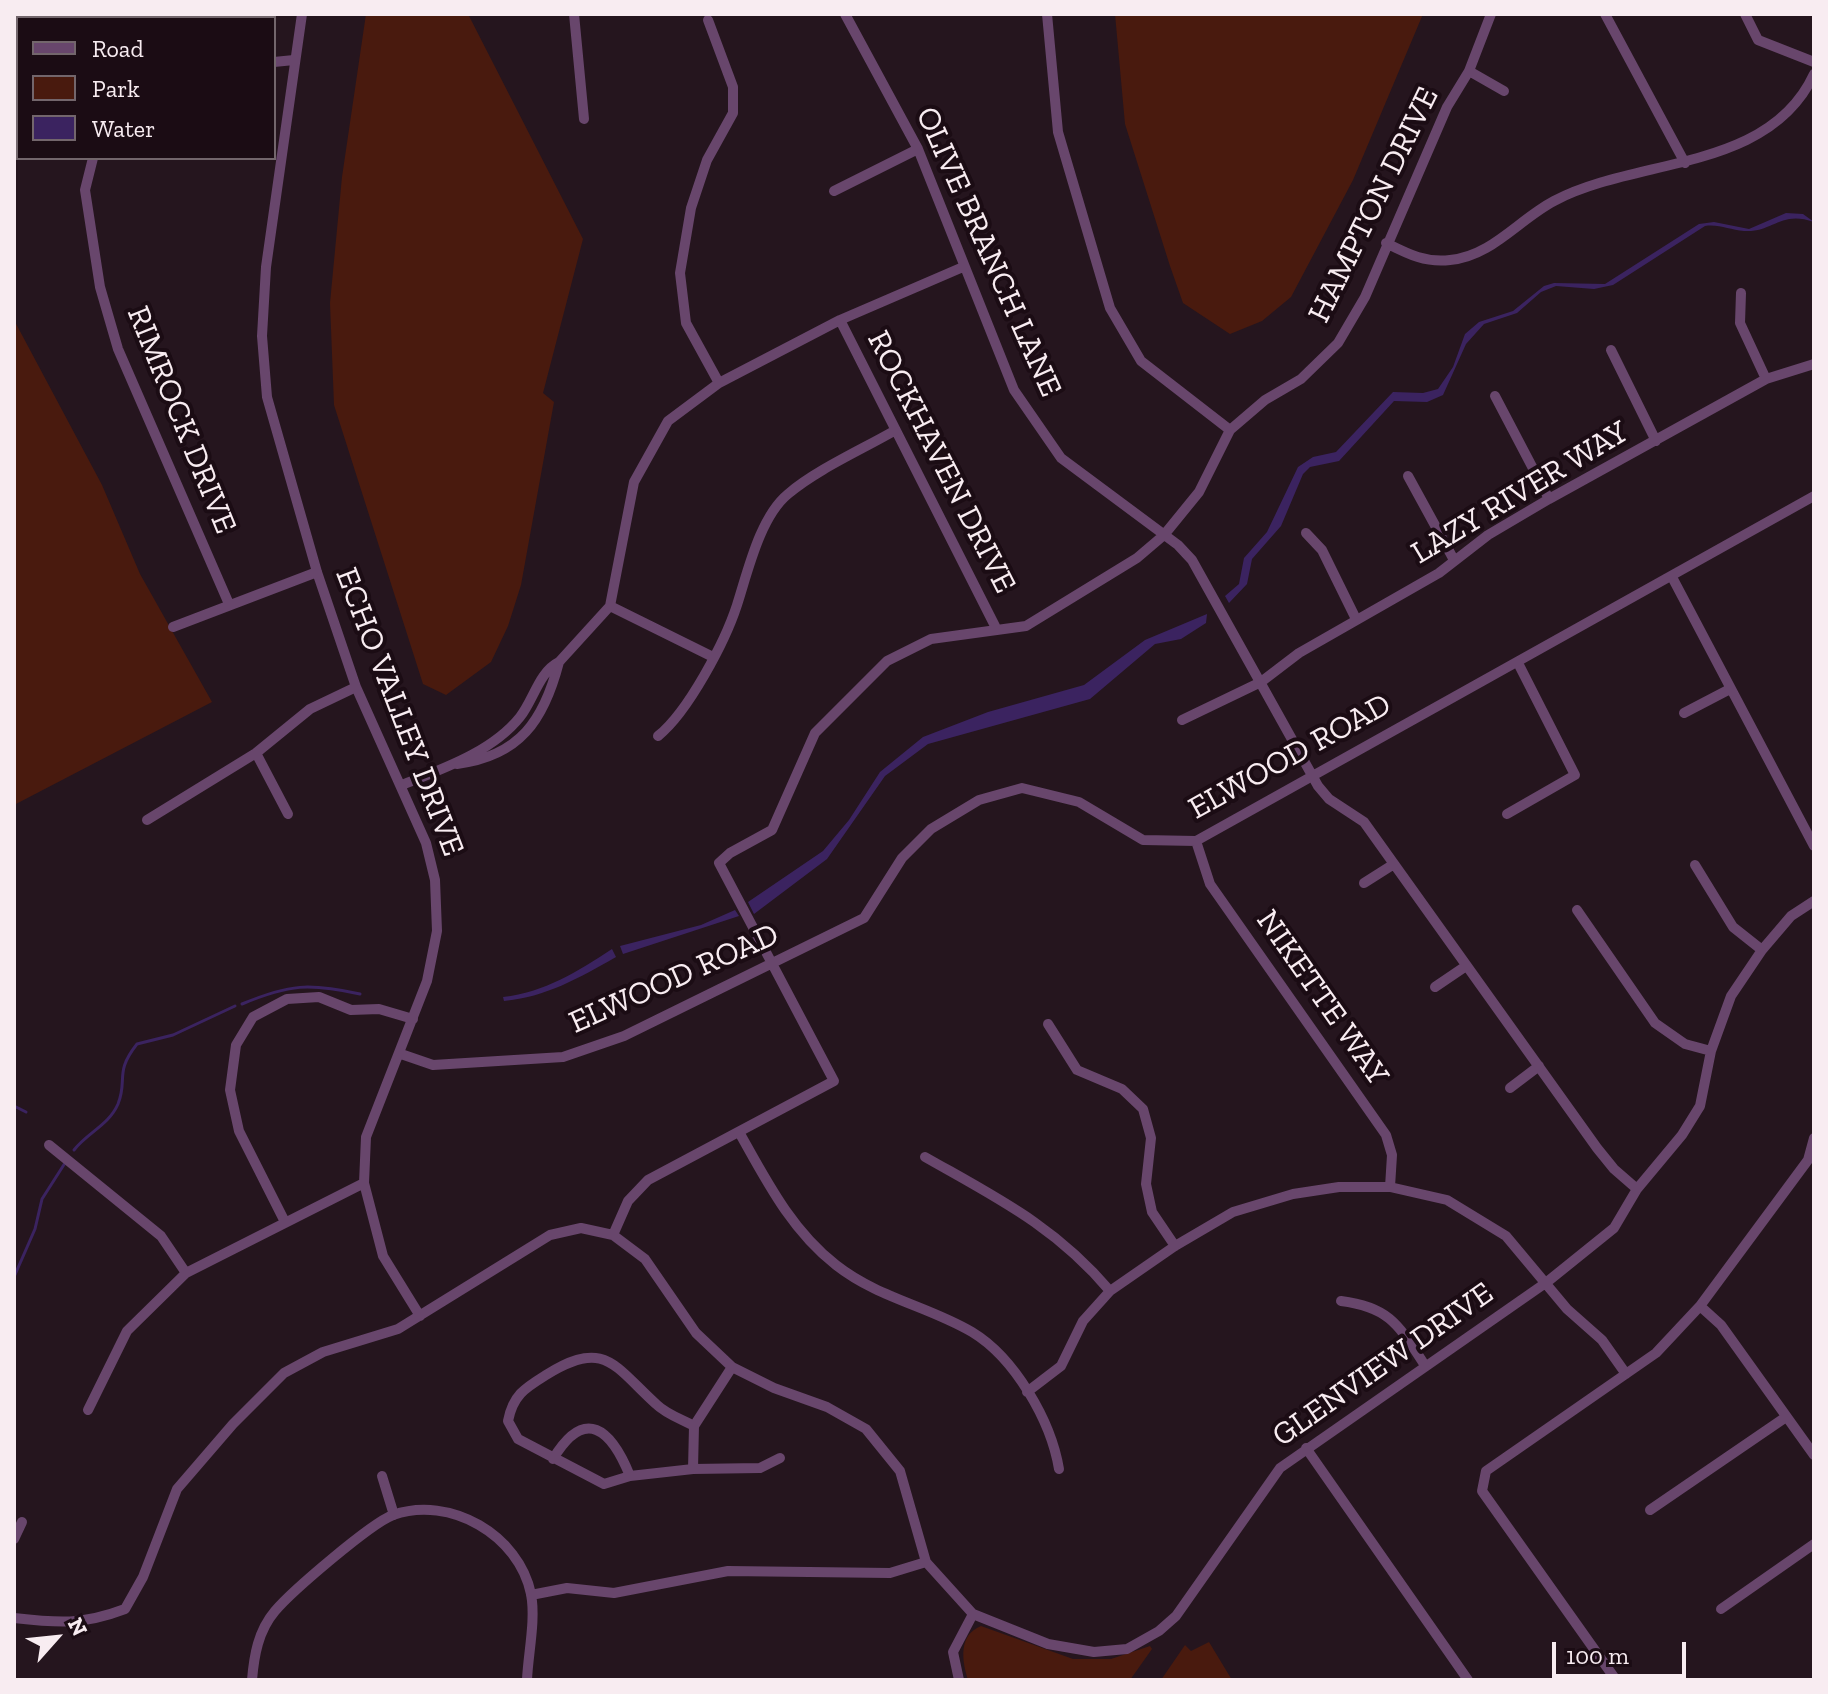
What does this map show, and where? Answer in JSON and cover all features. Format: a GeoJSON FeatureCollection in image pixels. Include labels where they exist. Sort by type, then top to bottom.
{"type":"FeatureCollection","features":[{"type":"Feature","properties":{"kind":"street","name":"ECHO VALLEY DRIVE"},"geometry":{"type":"LineString","coordinates":[[302,14],[266,267],[262,336],[267,397],[317,572],[356,687],[426,843],[435,880],[437,931],[427,981],[366,1137],[364,1183],[383,1256],[420,1316]]}},
{"type":"Feature","properties":{"kind":"street"},"geometry":{"type":"LineString","coordinates":[[574,14],[584,119]]}},
{"type":"Feature","properties":{"kind":"street","name":"OLIVE BRANCH LANE"},"geometry":{"type":"LineString","coordinates":[[845,14],[918,149],[1014,390],[1061,458],[1164,535],[1203,575],[1312,775],[1329,799],[1364,822],[1614,1169],[1637,1189]]}},
{"type":"Feature","properties":{"kind":"street"},"geometry":{"type":"LineString","coordinates":[[1047,14],[1058,132],[1110,308],[1141,361],[1230,430]]}},
{"type":"Feature","properties":{"kind":"street","name":"HAMPTON DRIVE"},"geometry":{"type":"LineString","coordinates":[[739,1132],[834,1081],[719,863],[730,853],[772,830],[815,733],[887,661],[931,639],[1026,626],[1137,558],[1164,535],[1199,492],[1230,430],[1265,400],[1301,379],[1338,343],[1365,297],[1447,107],[1469,71],[1491,14]]}},
{"type":"Feature","properties":{"kind":"street"},"geometry":{"type":"LineString","coordinates":[[1605,14],[1685,163]]}},
{"type":"Feature","properties":{"kind":"street"},"geometry":{"type":"LineString","coordinates":[[1745,14],[1758,40],[1814,62]]}},
{"type":"Feature","properties":{"kind":"street"},"geometry":{"type":"LineString","coordinates":[[708,20],[733,87],[733,113],[707,160],[691,208],[680,273],[686,323],[719,383]]}},
{"type":"Feature","properties":{"kind":"street"},"geometry":{"type":"LineString","coordinates":[[276,62],[294,60]]}},
{"type":"Feature","properties":{"kind":"street"},"geometry":{"type":"LineString","coordinates":[[1469,71],[1504,91]]}},
{"type":"Feature","properties":{"kind":"street"},"geometry":{"type":"LineString","coordinates":[[1386,243],[1421,260],[1450,260],[1478,254],[1554,201],[1599,182],[1685,163],[1719,152],[1782,118],[1804,96],[1814,74]]}},
{"type":"Feature","properties":{"kind":"street"},"geometry":{"type":"LineString","coordinates":[[834,191],[918,149]]}},
{"type":"Feature","properties":{"kind":"street","name":"RIMROCK DRIVE"},"geometry":{"type":"LineString","coordinates":[[92,160],[85,190],[100,287],[118,349],[229,604]]}},
{"type":"Feature","properties":{"kind":"street"},"geometry":{"type":"LineString","coordinates":[[402,785],[453,764],[496,741],[520,717],[549,667],[559,662],[610,606],[634,482],[668,421],[719,383],[840,320],[963,267]]}},
{"type":"Feature","properties":{"kind":"street"},"geometry":{"type":"LineString","coordinates":[[1741,293],[1740,323],[1766,379]]}},
{"type":"Feature","properties":{"kind":"street","name":"ROCKHAVEN DRIVE"},"geometry":{"type":"LineString","coordinates":[[840,320],[996,628]]}},
{"type":"Feature","properties":{"kind":"street"},"geometry":{"type":"LineString","coordinates":[[1611,350],[1656,441]]}},
{"type":"Feature","properties":{"kind":"street","name":"LAZY RIVER WAY"},"geometry":{"type":"LineString","coordinates":[[1182,720],[1261,682],[1299,653],[1439,573],[1488,535],[1549,499],[1766,379],[1814,364]]}},
{"type":"Feature","properties":{"kind":"street"},"geometry":{"type":"LineString","coordinates":[[1495,396],[1549,499]]}},
{"type":"Feature","properties":{"kind":"street"},"geometry":{"type":"LineString","coordinates":[[658,736],[670,726],[713,657],[736,608],[755,544],[786,495],[894,431]]}},
{"type":"Feature","properties":{"kind":"street"},"geometry":{"type":"LineString","coordinates":[[1408,476],[1454,560]]}},
{"type":"Feature","properties":{"kind":"street","name":"ELWOOD ROAD"},"geometry":{"type":"LineString","coordinates":[[401,1054],[433,1065],[563,1057],[624,1036],[772,966],[864,918],[902,858],[931,829],[979,800],[1022,788],[1079,802],[1143,840],[1196,841],[1814,496]]}},
{"type":"Feature","properties":{"kind":"street"},"geometry":{"type":"LineString","coordinates":[[1306,533],[1322,550],[1356,619]]}},
{"type":"Feature","properties":{"kind":"street"},"geometry":{"type":"LineString","coordinates":[[173,627],[317,572]]}},
{"type":"Feature","properties":{"kind":"street"},"geometry":{"type":"LineString","coordinates":[[1672,577],[1814,846]]}},
{"type":"Feature","properties":{"kind":"street"},"geometry":{"type":"LineString","coordinates":[[610,606],[713,657]]}},
{"type":"Feature","properties":{"kind":"street"},"geometry":{"type":"LineString","coordinates":[[453,764],[486,760],[514,745],[550,696],[559,662]]}},
{"type":"Feature","properties":{"kind":"street"},"geometry":{"type":"LineString","coordinates":[[1507,814],[1575,775],[1518,663]]}},
{"type":"Feature","properties":{"kind":"street"},"geometry":{"type":"LineString","coordinates":[[147,820],[256,753],[310,709],[356,687]]}},
{"type":"Feature","properties":{"kind":"street"},"geometry":{"type":"LineString","coordinates":[[1684,713],[1730,689]]}},
{"type":"Feature","properties":{"kind":"street"},"geometry":{"type":"LineString","coordinates":[[256,753],[288,814]]}},
{"type":"Feature","properties":{"kind":"street","name":"NIKETTE WAY"},"geometry":{"type":"LineString","coordinates":[[1196,841],[1210,884],[1386,1135],[1392,1155],[1390,1187]]}},
{"type":"Feature","properties":{"kind":"street"},"geometry":{"type":"LineString","coordinates":[[1364,883],[1394,864]]}},
{"type":"Feature","properties":{"kind":"street"},"geometry":{"type":"LineString","coordinates":[[1695,865],[1733,927],[1762,950]]}},
{"type":"Feature","properties":{"kind":"street","name":"GLENVIEW DRIVE"},"geometry":{"type":"LineString","coordinates":[[14,1618],[92,1622],[125,1609],[143,1577],[177,1489],[284,1373],[323,1352],[398,1329],[550,1235],[581,1228],[613,1235],[645,1259],[696,1333],[732,1367],[774,1388],[827,1407],[866,1429],[900,1471],[926,1562],[973,1614],[1076,1652],[1127,1649],[1159,1631],[1176,1616],[1280,1468],[1424,1364],[1547,1282],[1614,1228],[1637,1189],[1682,1135],[1700,1106],[1711,1051],[1731,996],[1762,950],[1791,916],[1814,901]]}},
{"type":"Feature","properties":{"kind":"street"},"geometry":{"type":"LineString","coordinates":[[1577,910],[1655,1023],[1685,1044],[1711,1051]]}},
{"type":"Feature","properties":{"kind":"street"},"geometry":{"type":"LineString","coordinates":[[1435,987],[1466,966]]}},
{"type":"Feature","properties":{"kind":"street"},"geometry":{"type":"LineString","coordinates":[[285,1222],[239,1131],[230,1090],[236,1045],[253,1017],[287,999],[319,997],[351,1010],[379,1009],[413,1019]]}},
{"type":"Feature","properties":{"kind":"street"},"geometry":{"type":"LineString","coordinates":[[1048,1024],[1077,1070],[1122,1089],[1143,1109],[1151,1138],[1146,1184],[1152,1212],[1175,1246]]}},
{"type":"Feature","properties":{"kind":"street"},"geometry":{"type":"LineString","coordinates":[[1510,1088],[1539,1066]]}},
{"type":"Feature","properties":{"kind":"street"},"geometry":{"type":"LineString","coordinates":[[613,1235],[628,1201],[648,1180],[739,1132],[773,1193],[802,1233],[836,1265],[886,1297],[973,1333],[1008,1363],[1027,1392],[1055,1448],[1059,1469]]}},
{"type":"Feature","properties":{"kind":"street"},"geometry":{"type":"LineString","coordinates":[[1616,1680],[1482,1491],[1486,1471],[1656,1353],[1700,1306],[1811,1162],[1814,1138]]}},
{"type":"Feature","properties":{"kind":"street"},"geometry":{"type":"LineString","coordinates":[[49,1145],[161,1236],[186,1273]]}},
{"type":"Feature","properties":{"kind":"street"},"geometry":{"type":"LineString","coordinates":[[925,1157],[1038,1221],[1082,1258],[1110,1291]]}},
{"type":"Feature","properties":{"kind":"street"},"geometry":{"type":"LineString","coordinates":[[88,1410],[127,1331],[186,1273],[364,1183]]}},
{"type":"Feature","properties":{"kind":"street"},"geometry":{"type":"LineString","coordinates":[[1027,1392],[1061,1366],[1083,1321],[1110,1291],[1175,1246],[1233,1212],[1293,1194],[1339,1187],[1390,1187],[1447,1200],[1506,1236],[1567,1309],[1602,1340],[1626,1374]]}},
{"type":"Feature","properties":{"kind":"street"},"geometry":{"type":"LineString","coordinates":[[1341,1301],[1369,1305],[1396,1321],[1424,1364]]}},
{"type":"Feature","properties":{"kind":"street"},"geometry":{"type":"LineString","coordinates":[[1700,1306],[1721,1325],[1814,1455]]}},
{"type":"Feature","properties":{"kind":"street"},"geometry":{"type":"LineString","coordinates":[[694,1426],[658,1407],[618,1365],[594,1357],[567,1362],[518,1392],[508,1421],[518,1439],[604,1484],[630,1476],[693,1469],[760,1468],[780,1458]]}},
{"type":"Feature","properties":{"kind":"street"},"geometry":{"type":"LineString","coordinates":[[693,1469],[694,1426],[732,1367]]}},
{"type":"Feature","properties":{"kind":"street"},"geometry":{"type":"LineString","coordinates":[[1650,1510],[1786,1417]]}},
{"type":"Feature","properties":{"kind":"street"},"geometry":{"type":"LineString","coordinates":[[553,1459],[572,1433],[582,1428],[601,1431],[618,1447],[630,1476]]}},
{"type":"Feature","properties":{"kind":"street"},"geometry":{"type":"LineString","coordinates":[[1306,1448],[1468,1680]]}},
{"type":"Feature","properties":{"kind":"street"},"geometry":{"type":"LineString","coordinates":[[382,1476],[394,1515]]}},
{"type":"Feature","properties":{"kind":"street"},"geometry":{"type":"LineString","coordinates":[[252,1680],[254,1652],[274,1612],[367,1529],[394,1515],[439,1512],[461,1515],[486,1528],[506,1546],[531,1595],[527,1680]]}},
{"type":"Feature","properties":{"kind":"street"},"geometry":{"type":"LineString","coordinates":[[14,1539],[22,1522]]}},
{"type":"Feature","properties":{"kind":"street"},"geometry":{"type":"LineString","coordinates":[[1721,1609],[1814,1544]]}},
{"type":"Feature","properties":{"kind":"street"},"geometry":{"type":"LineString","coordinates":[[531,1595],[567,1588],[614,1593],[728,1571],[890,1573],[926,1562]]}},
{"type":"Feature","properties":{"kind":"street"},"geometry":{"type":"LineString","coordinates":[[959,1680],[953,1652],[973,1614]]}},
{"type":"Feature","properties":{"kind":"green space"},"geometry":{"type":"Polygon","coordinates":[[[366,14],[468,14],[583,239],[543,393],[554,402],[521,585],[508,626],[491,662],[446,695],[423,684],[334,405],[330,303],[342,177],[366,14]]]}},
{"type":"Feature","properties":{"kind":"green space"},"geometry":{"type":"Polygon","coordinates":[[[1115,14],[1423,14],[1353,180],[1291,297],[1262,321],[1230,334],[1183,303],[1125,124],[1115,14]]]}},
{"type":"Feature","properties":{"kind":"green space"},"geometry":{"type":"Polygon","coordinates":[[[14,320],[102,485],[140,574],[212,702],[14,805],[14,320]]]}},
{"type":"Feature","properties":{"kind":"green space"},"geometry":{"type":"Polygon","coordinates":[[[981,1626],[1073,1659],[1111,1659],[1150,1646],[1152,1649],[1130,1680],[968,1680],[963,1657],[965,1642],[981,1626]]]}},
{"type":"Feature","properties":{"kind":"green space"},"geometry":{"type":"Polygon","coordinates":[[[1209,1642],[1232,1680],[1161,1680],[1185,1645],[1191,1651],[1209,1642]]]}},
{"type":"Feature","properties":{"kind":"water"},"geometry":{"type":"Polygon","coordinates":[[[1786,213],[1803,214],[1814,222],[1785,220],[1754,231],[1705,226],[1613,285],[1594,289],[1556,286],[1541,292],[1517,313],[1484,324],[1466,344],[1443,395],[1427,402],[1394,401],[1339,461],[1310,467],[1303,474],[1281,526],[1252,559],[1247,584],[1229,603],[1225,596],[1239,584],[1244,558],[1267,532],[1298,467],[1313,457],[1336,452],[1393,392],[1423,393],[1438,389],[1453,367],[1465,334],[1479,322],[1513,311],[1544,286],[1554,283],[1605,284],[1699,224],[1714,222],[1749,229],[1786,213]]]}},
{"type":"Feature","properties":{"kind":"water"},"geometry":{"type":"Polygon","coordinates":[[[1207,614],[1206,623],[1181,639],[1155,644],[1090,699],[928,744],[885,776],[827,859],[754,914],[748,902],[823,851],[849,820],[880,772],[923,737],[988,712],[1084,685],[1145,640],[1207,614]]]}},
{"type":"Feature","properties":{"kind":"water"},"geometry":{"type":"Polygon","coordinates":[[[735,910],[739,916],[623,954],[620,946],[701,925],[735,910]]]}},
{"type":"Feature","properties":{"kind":"water"},"geometry":{"type":"Polygon","coordinates":[[[612,949],[616,957],[575,979],[548,991],[504,1001],[503,997],[533,991],[560,980],[612,949]]]}},
{"type":"Feature","properties":{"kind":"waterway"},"geometry":{"type":"LineString","coordinates":[[242,1004],[274,992],[300,987],[360,994]]}},
{"type":"Feature","properties":{"kind":"waterway"},"geometry":{"type":"LineString","coordinates":[[74,1150],[114,1111],[121,1095],[126,1062],[137,1044],[173,1035],[235,1006]]}},
{"type":"Feature","properties":{"kind":"waterway"},"geometry":{"type":"LineString","coordinates":[[14,1106],[26,1112]]}},
{"type":"Feature","properties":{"kind":"waterway"},"geometry":{"type":"LineString","coordinates":[[14,1277],[35,1229],[42,1199],[65,1163]]}}]}
